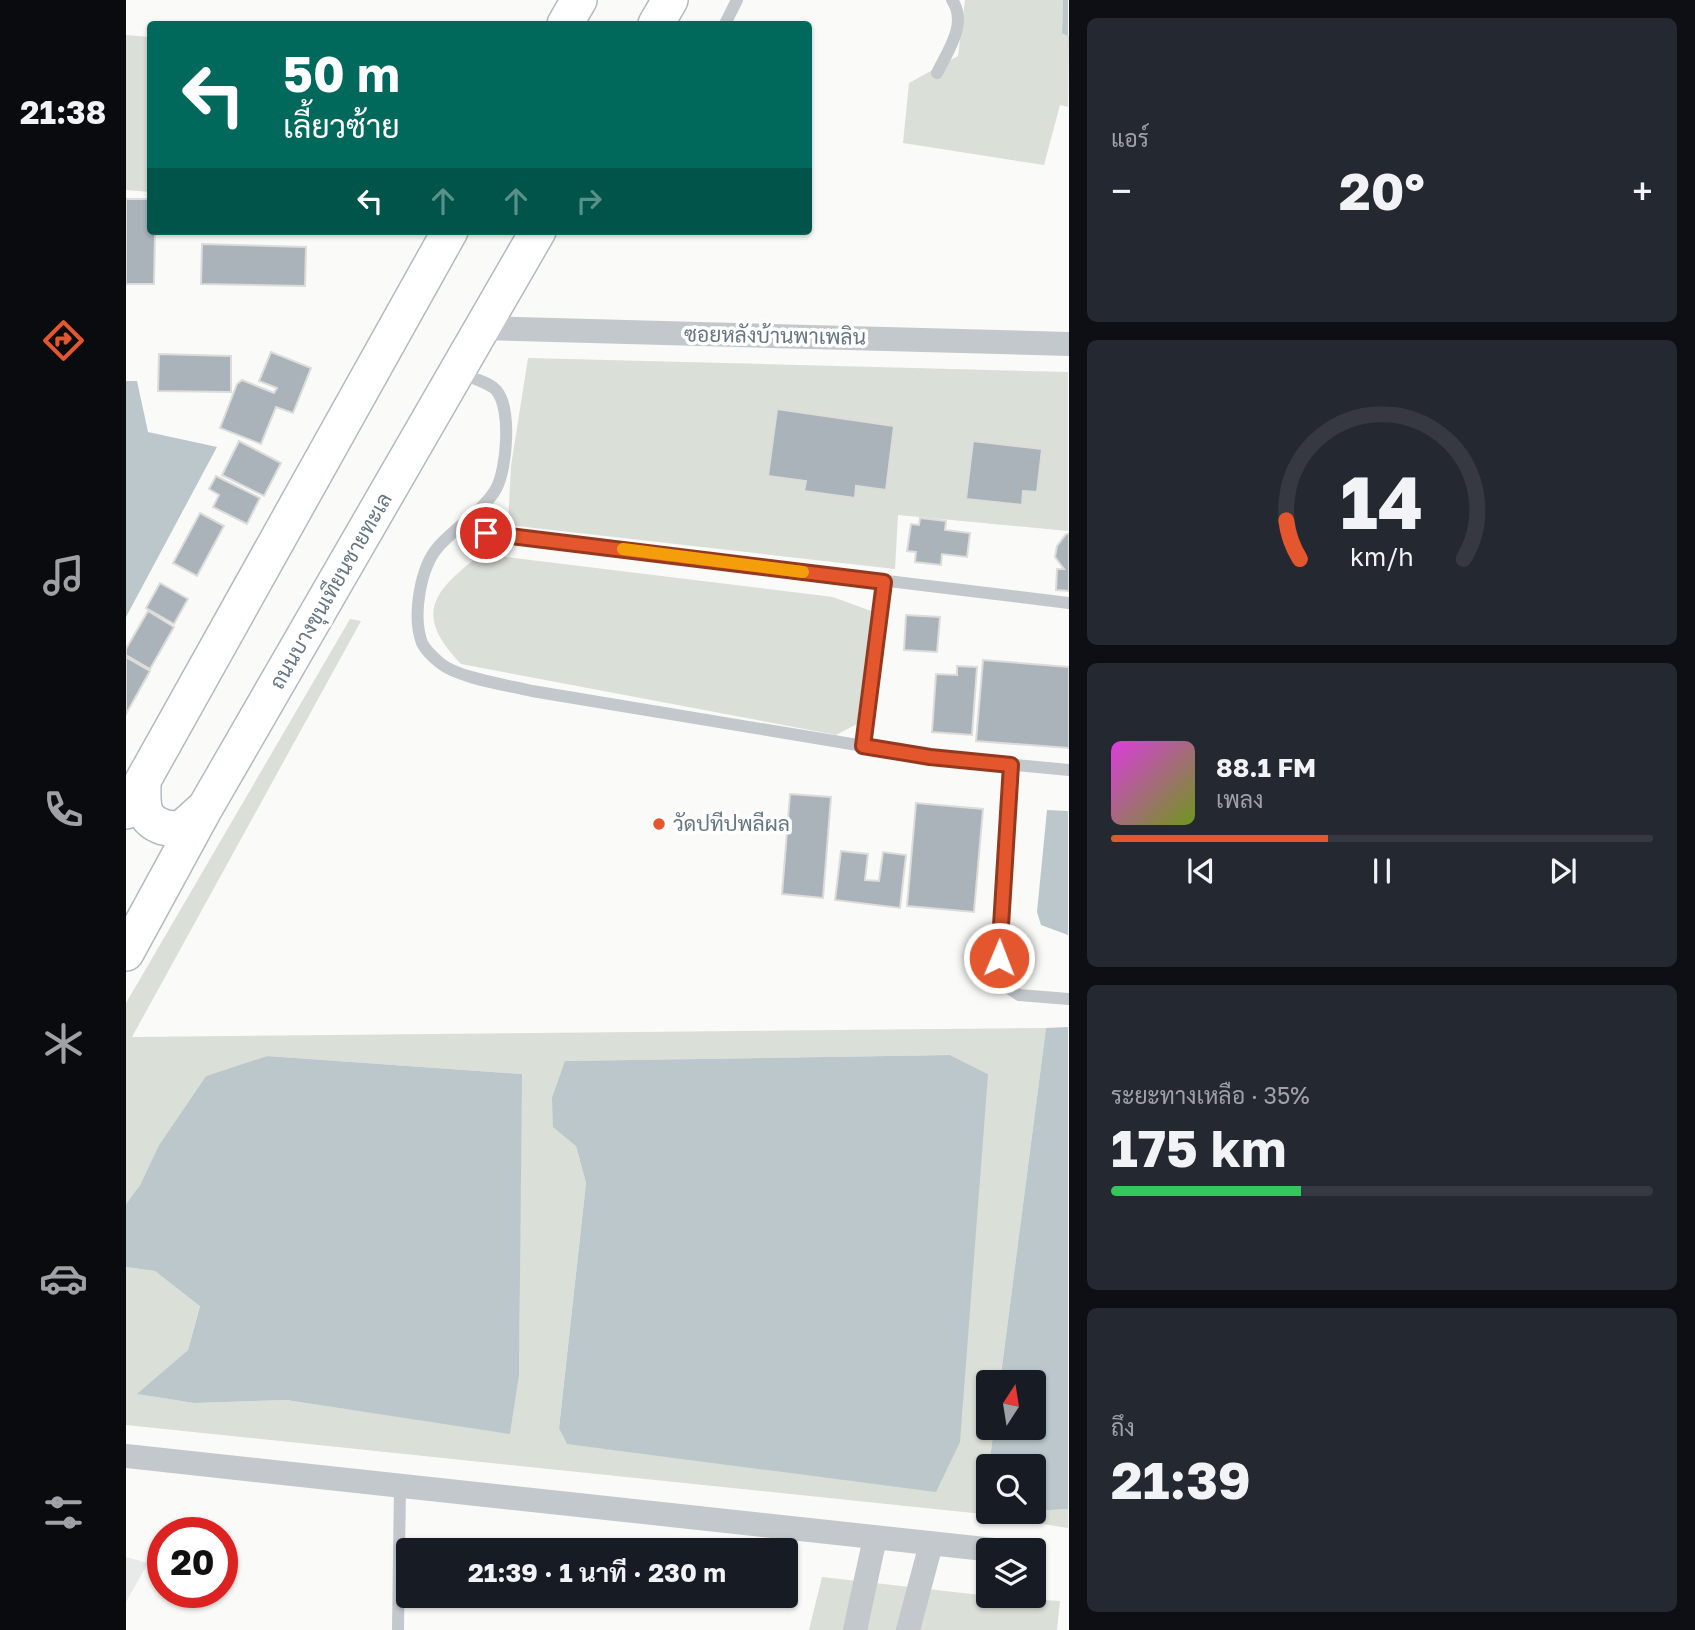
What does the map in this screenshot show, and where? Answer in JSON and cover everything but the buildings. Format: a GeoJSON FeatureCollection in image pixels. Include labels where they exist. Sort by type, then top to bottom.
{"type":"FeatureCollection","features":[{"type":"Feature","properties":{"kind":"main road"},"geometry":{"type":"LineString","coordinates":[[658,21],[670,0]]}},
{"type":"Feature","properties":{"kind":"main road"},"geometry":{"type":"LineString","coordinates":[[205,808],[182,827],[169,829],[148,820],[143,806],[134,796],[448,235]]}},
{"type":"Feature","properties":{"kind":"main road","name":"ถนนบางขุนเทียนชายทะเล"},"geometry":{"type":"LineString","coordinates":[[126,953],[205,808],[536,235]]}},
{"type":"Feature","properties":{"kind":"street","name":"ซอยหลังบ้านพาเพลิน"},"geometry":{"type":"LineString","coordinates":[[482,328],[1069,344]]}},
{"type":"Feature","properties":{"kind":"street"},"geometry":{"type":"LineString","coordinates":[[126,1456],[976,1548]]}},
{"type":"Feature","properties":{"kind":"street"},"geometry":{"type":"LineString","coordinates":[[855,1630],[875,1538]]}},
{"type":"Feature","properties":{"kind":"street"},"geometry":{"type":"LineString","coordinates":[[908,1630],[931,1544]]}},
{"type":"Feature","properties":{"kind":"lane"},"geometry":{"type":"LineString","coordinates":[[726,21],[737,0]]}},
{"type":"Feature","properties":{"kind":"lane"},"geometry":{"type":"LineString","coordinates":[[937,73],[958,24],[958,10],[952,0]]}},
{"type":"Feature","properties":{"kind":"lane"},"geometry":{"type":"LineString","coordinates":[[457,373],[495,388],[502,399],[507,423],[505,456],[496,489],[460,529],[438,547],[422,577],[418,621],[423,645],[441,664],[469,676],[531,691],[930,757],[1069,769]]}},
{"type":"Feature","properties":{"kind":"lane"},"geometry":{"type":"LineString","coordinates":[[460,529],[1069,603]]}},
{"type":"Feature","properties":{"kind":"lane"},"geometry":{"type":"LineString","coordinates":[[863,746],[884,582]]}},
{"type":"Feature","properties":{"kind":"lane"},"geometry":{"type":"LineString","coordinates":[[1011,765],[999,944],[1000,972],[1004,985],[1019,995],[1069,999]]}},
{"type":"Feature","properties":{"kind":"lane"},"geometry":{"type":"LineString","coordinates":[[398,1630],[400,1486]]}},
{"type":"Feature","properties":{"kind":"shaded area"},"geometry":{"type":"Polygon","coordinates":[[[965,0],[1063,0],[1062,32],[1069,36],[1068,107],[1060,105],[1044,165],[903,143],[909,83],[958,56],[965,0]]]}},
{"type":"Feature","properties":{"kind":"shaded area"},"geometry":{"type":"Polygon","coordinates":[[[1063,0],[1068,0],[1068,36],[1062,33],[1063,0]]]}},
{"type":"Feature","properties":{"kind":"shaded area"},"geometry":{"type":"Polygon","coordinates":[[[126,35],[147,37],[147,192],[126,190],[126,35]]]}},
{"type":"Feature","properties":{"kind":"shaded area"},"geometry":{"type":"Polygon","coordinates":[[[528,358],[1068,372],[1068,531],[898,515],[895,569],[508,525],[511,466],[528,358]]]}},
{"type":"Feature","properties":{"kind":"shaded area"},"geometry":{"type":"Polygon","coordinates":[[[126,381],[137,381],[148,432],[217,447],[126,617],[126,381]]]}},
{"type":"Feature","properties":{"kind":"shaded area"},"geometry":{"type":"Polygon","coordinates":[[[481,554],[833,597],[871,611],[857,724],[836,735],[461,664],[437,631],[433,617],[435,604],[451,580],[481,554]]]}},
{"type":"Feature","properties":{"kind":"shaded area"},"geometry":{"type":"Polygon","coordinates":[[[350,619],[361,621],[132,1037],[1046,1028],[1002,1370],[976,1370],[976,1440],[992,1440],[991,1454],[976,1454],[976,1513],[126,1425],[126,1267],[155,1271],[200,1305],[188,1350],[138,1394],[194,1403],[285,1400],[510,1433],[519,1376],[521,1074],[267,1056],[206,1076],[159,1145],[140,1185],[126,1204],[126,1003],[350,619]],[[950,1055],[565,1061],[576,1146],[586,1183],[559,1427],[567,1444],[988,1074],[950,1055]]]}},
{"type":"Feature","properties":{"kind":"shaded area"},"geometry":{"type":"Polygon","coordinates":[[[1047,810],[1068,811],[1068,935],[1041,925],[1037,912],[1047,810]]]}},
{"type":"Feature","properties":{"kind":"shaded area"},"geometry":{"type":"Polygon","coordinates":[[[1068,1027],[1068,1509],[1046,1510],[1046,1454],[991,1454],[992,1440],[1046,1440],[1046,1370],[1002,1370],[1046,1028],[1068,1027]]]}},
{"type":"Feature","properties":{"kind":"shaded area"},"geometry":{"type":"Polygon","coordinates":[[[950,1055],[988,1074],[960,1442],[936,1492],[567,1444],[559,1428],[586,1183],[576,1146],[553,1127],[552,1098],[565,1061],[950,1055]]]}},
{"type":"Feature","properties":{"kind":"shaded area"},"geometry":{"type":"Polygon","coordinates":[[[267,1056],[522,1074],[519,1376],[510,1434],[286,1400],[194,1403],[137,1394],[188,1350],[200,1306],[155,1271],[126,1267],[126,1204],[140,1185],[159,1145],[206,1076],[267,1056]]]}},
{"type":"Feature","properties":{"kind":"shaded area"},"geometry":{"type":"Polygon","coordinates":[[[1068,1509],[1068,1528],[1044,1524],[1046,1524],[1046,1510],[1068,1509]]]}},
{"type":"Feature","properties":{"kind":"shaded area"},"geometry":{"type":"Polygon","coordinates":[[[126,1557],[147,1565],[126,1602],[126,1557]]]}},
{"type":"Feature","properties":{"kind":"shaded area"},"geometry":{"type":"Polygon","coordinates":[[[822,1577],[976,1595],[976,1608],[1046,1608],[1046,1600],[1060,1601],[1057,1630],[809,1630],[822,1577]]]}},
{"type":"Feature","properties":{"kind":"slow traffic"},"geometry":{"type":"LineString","coordinates":[[623,549],[803,572]]}},
{"type":"Feature","properties":{"kind":"place","name":"วัดปทีปพลีผล"},"geometry":{"type":"Point","coordinates":[659,824]}},
{"type":"Feature","properties":{"kind":"route"},"geometry":{"type":"LineString","coordinates":[[486,533],[884,582],[863,746],[930,757],[1011,765],[999,958]]}}]}
